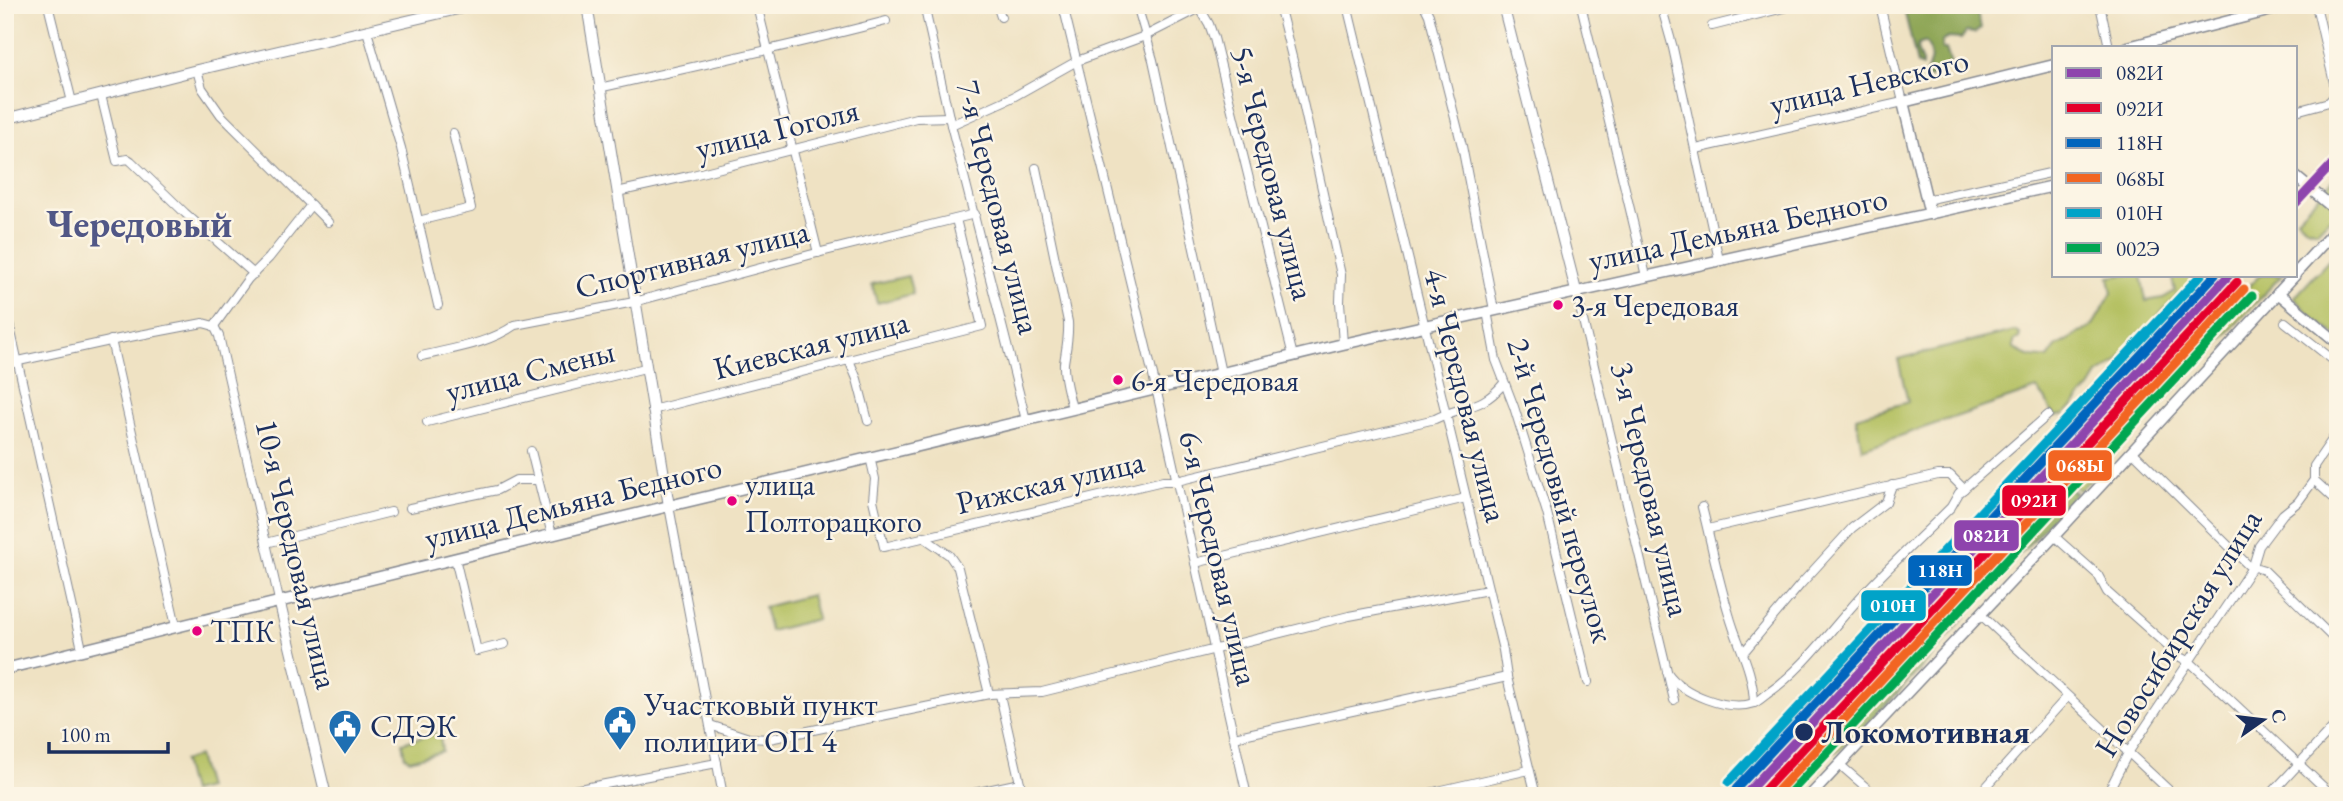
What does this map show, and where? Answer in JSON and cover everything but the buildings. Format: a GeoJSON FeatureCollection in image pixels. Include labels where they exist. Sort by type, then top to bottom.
{"type":"FeatureCollection","features":[{"type":"Feature","properties":{"kind":"main road"},"geometry":{"type":"LineString","coordinates":[[2131,46],[2291,5]]}},
{"type":"Feature","properties":{"kind":"main road","name":"улица Невского"},"geometry":{"type":"LineString","coordinates":[[1903,102],[2052,65]]}},
{"type":"Feature","properties":{"kind":"main road"},"geometry":{"type":"LineString","coordinates":[[1903,102],[1930,214]]}},
{"type":"Feature","properties":{"kind":"main road"},"geometry":{"type":"LineString","coordinates":[[2298,179],[2338,212]]}},
{"type":"Feature","properties":{"kind":"main road","name":"улица Демьяна Бедного"},"geometry":{"type":"LineString","coordinates":[[5,668],[1343,344],[2052,186]]}},
{"type":"Feature","properties":{"kind":"main road"},"geometry":{"type":"LineString","coordinates":[[2298,271],[2338,227]]}},
{"type":"Feature","properties":{"kind":"main road"},"geometry":{"type":"LineString","coordinates":[[1810,796],[2293,276]]}},
{"type":"Feature","properties":{"kind":"main road"},"geometry":{"type":"LineString","coordinates":[[2278,292],[2338,343]]}},
{"type":"Feature","properties":{"kind":"street"},"geometry":{"type":"LineString","coordinates":[[48,5],[72,102]]}},
{"type":"Feature","properties":{"kind":"street"},"geometry":{"type":"LineString","coordinates":[[5,119],[197,70],[475,5]]}},
{"type":"Feature","properties":{"kind":"street"},"geometry":{"type":"LineString","coordinates":[[587,5],[652,410],[723,796]]}},
{"type":"Feature","properties":{"kind":"street"},"geometry":{"type":"LineString","coordinates":[[757,5],[818,253]]}},
{"type":"Feature","properties":{"kind":"street","name":"7-я Чередовая улица"},"geometry":{"type":"LineString","coordinates":[[924,5],[950,121],[1026,420]]}},
{"type":"Feature","properties":{"kind":"street"},"geometry":{"type":"LineString","coordinates":[[997,5],[1001,17]]}},
{"type":"Feature","properties":{"kind":"street","name":"6-я Чередовая улица"},"geometry":{"type":"LineString","coordinates":[[1063,5],[1156,388],[1247,796]]}},
{"type":"Feature","properties":{"kind":"street"},"geometry":{"type":"LineString","coordinates":[[1137,5],[1153,60],[1221,373]]}},
{"type":"Feature","properties":{"kind":"street"},"geometry":{"type":"LineString","coordinates":[[1279,5],[1341,275],[1343,344]]}},
{"type":"Feature","properties":{"kind":"street","name":"4-я Чередовая улица"},"geometry":{"type":"LineString","coordinates":[[1347,5],[1536,796]]}},
{"type":"Feature","properties":{"kind":"street","name":"2-й Чередовый переулок"},"geometry":{"type":"LineString","coordinates":[[1424,5],[1429,15],[1462,146],[1491,311],[1496,360],[1514,407],[1547,513],[1588,682]]}},
{"type":"Feature","properties":{"kind":"street","name":"3-я Чередовая улица"},"geometry":{"type":"LineString","coordinates":[[1503,5],[1576,291],[1674,699]]}},
{"type":"Feature","properties":{"kind":"street"},"geometry":{"type":"LineString","coordinates":[[1581,5],[1646,276]]}},
{"type":"Feature","properties":{"kind":"street"},"geometry":{"type":"LineString","coordinates":[[1661,5],[1696,149],[1719,260]]}},
{"type":"Feature","properties":{"kind":"street"},"geometry":{"type":"LineString","coordinates":[[1712,26],[1795,5]]}},
{"type":"Feature","properties":{"kind":"street"},"geometry":{"type":"LineString","coordinates":[[1880,5],[1903,102]]}},
{"type":"Feature","properties":{"kind":"street"},"geometry":{"type":"LineString","coordinates":[[2100,5],[2109,46]]}},
{"type":"Feature","properties":{"kind":"street"},"geometry":{"type":"LineString","coordinates":[[2298,110],[2329,102],[2335,95],[2316,5]]}},
{"type":"Feature","properties":{"kind":"street","name":"улица Гоголя"},"geometry":{"type":"LineString","coordinates":[[617,192],[916,118],[950,121],[1013,97],[1077,61],[1145,36],[1201,7]]}},
{"type":"Feature","properties":{"kind":"street","name":"5-я Чередовая улица"},"geometry":{"type":"LineString","coordinates":[[1201,7],[1214,38],[1293,356]]}},
{"type":"Feature","properties":{"kind":"street"},"geometry":{"type":"LineString","coordinates":[[599,88],[768,51],[886,21]]}},
{"type":"Feature","properties":{"kind":"street"},"geometry":{"type":"LineString","coordinates":[[367,32],[401,148],[438,305]]}},
{"type":"Feature","properties":{"kind":"street"},"geometry":{"type":"LineString","coordinates":[[197,70],[202,88],[221,114],[328,222]]}},
{"type":"Feature","properties":{"kind":"street"},"geometry":{"type":"LineString","coordinates":[[101,95],[117,161],[131,161],[185,214],[254,274]]}},
{"type":"Feature","properties":{"kind":"street","name":"улица Невского"},"geometry":{"type":"LineString","coordinates":[[1696,149],[1903,102]]}},
{"type":"Feature","properties":{"kind":"street"},"geometry":{"type":"LineString","coordinates":[[418,221],[471,208],[453,133]]}},
{"type":"Feature","properties":{"kind":"street"},"geometry":{"type":"LineString","coordinates":[[1036,168],[1068,322],[1069,341],[1064,364],[1072,409]]}},
{"type":"Feature","properties":{"kind":"street","name":"улица Демьяна Бедного"},"geometry":{"type":"LineString","coordinates":[[1926,200],[2052,172]]}},
{"type":"Feature","properties":{"kind":"street"},"geometry":{"type":"LineString","coordinates":[[5,364],[203,323],[214,326],[248,279],[310,205]]}},
{"type":"Feature","properties":{"kind":"street","name":"Спортивная улица"},"geometry":{"type":"LineString","coordinates":[[422,356],[476,343],[504,333],[515,325],[634,302],[975,214]]}},
{"type":"Feature","properties":{"kind":"street","name":"Киевская улица"},"geometry":{"type":"LineString","coordinates":[[652,410],[982,327],[956,219]]}},
{"type":"Feature","properties":{"kind":"street"},"geometry":{"type":"LineString","coordinates":[[5,305],[82,649]]}},
{"type":"Feature","properties":{"kind":"street"},"geometry":{"type":"LineString","coordinates":[[2285,322],[2338,364]]}},
{"type":"Feature","properties":{"kind":"street","name":"10-я Чередовая улица"},"geometry":{"type":"LineString","coordinates":[[214,326],[219,337],[326,796]]}},
{"type":"Feature","properties":{"kind":"street"},"geometry":{"type":"LineString","coordinates":[[111,340],[176,626]]}},
{"type":"Feature","properties":{"kind":"street"},"geometry":{"type":"LineString","coordinates":[[849,360],[868,421]]}},
{"type":"Feature","properties":{"kind":"street","name":"улица Смены"},"geometry":{"type":"LineString","coordinates":[[427,422],[645,368]]}},
{"type":"Feature","properties":{"kind":"street","name":"Рижская улица"},"geometry":{"type":"LineString","coordinates":[[870,457],[875,479],[873,500],[884,547],[1435,419],[1480,404],[1493,397],[1504,383]]}},
{"type":"Feature","properties":{"kind":"street"},"geometry":{"type":"LineString","coordinates":[[1667,672],[1675,683],[1696,696],[1730,704],[1754,703],[1783,683],[1869,587],[1951,507],[1959,493],[2048,415]]}},
{"type":"Feature","properties":{"kind":"street","name":"Новосибирская улица"},"geometry":{"type":"LineString","coordinates":[[2106,796],[2128,753],[2253,566],[2259,546],[2314,480],[2314,466],[2338,431]]}},
{"type":"Feature","properties":{"kind":"street"},"geometry":{"type":"LineString","coordinates":[[531,451],[552,535]]}},
{"type":"Feature","properties":{"kind":"street"},"geometry":{"type":"LineString","coordinates":[[2132,451],[2248,565],[2264,569],[2338,643]]}},
{"type":"Feature","properties":{"kind":"street"},"geometry":{"type":"LineString","coordinates":[[1707,529],[1938,475],[1950,475],[1964,489]]}},
{"type":"Feature","properties":{"kind":"street"},"geometry":{"type":"LineString","coordinates":[[410,508],[497,490],[516,480],[537,480]]}},
{"type":"Feature","properties":{"kind":"street"},"geometry":{"type":"LineString","coordinates":[[2314,480],[2338,502]]}},
{"type":"Feature","properties":{"kind":"street"},"geometry":{"type":"LineString","coordinates":[[1743,653],[1800,584],[1852,528],[1886,502],[1892,485]]}},
{"type":"Feature","properties":{"kind":"street"},"geometry":{"type":"LineString","coordinates":[[1195,563],[1466,499]]}},
{"type":"Feature","properties":{"kind":"street"},"geometry":{"type":"LineString","coordinates":[[1702,507],[1736,639],[1754,684],[1754,703]]}},
{"type":"Feature","properties":{"kind":"street"},"geometry":{"type":"LineString","coordinates":[[267,543],[391,512]]}},
{"type":"Feature","properties":{"kind":"street"},"geometry":{"type":"LineString","coordinates":[[2054,536],[2098,575],[2107,592],[2180,657],[2190,662],[2333,796]]}},
{"type":"Feature","properties":{"kind":"street"},"geometry":{"type":"LineString","coordinates":[[923,537],[949,555],[958,568],[989,694]]}},
{"type":"Feature","properties":{"kind":"street"},"geometry":{"type":"LineString","coordinates":[[455,558],[477,651],[505,644]]}},
{"type":"Feature","properties":{"kind":"street"},"geometry":{"type":"LineString","coordinates":[[710,725],[749,738],[769,739],[989,694],[1042,692],[1349,616],[1488,590]]}},
{"type":"Feature","properties":{"kind":"street"},"geometry":{"type":"LineString","coordinates":[[1980,614],[2175,796]]}},
{"type":"Feature","properties":{"kind":"street"},"geometry":{"type":"LineString","coordinates":[[1234,737],[1507,677]]}},
{"type":"Feature","properties":{"kind":"street"},"geometry":{"type":"LineString","coordinates":[[1000,695],[1023,796]]}},
{"type":"Feature","properties":{"kind":"street"},"geometry":{"type":"LineString","coordinates":[[1978,796],[2067,697]]}},
{"type":"Feature","properties":{"kind":"street"},"geometry":{"type":"LineString","coordinates":[[2269,796],[2338,722]]}},
{"type":"Feature","properties":{"kind":"street"},"geometry":{"type":"LineString","coordinates":[[547,795],[717,763]]}},
{"type":"Feature","properties":{"kind":"street"},"geometry":{"type":"LineString","coordinates":[[1839,764],[1876,796]]}},
{"type":"Feature","properties":{"kind":"street"},"geometry":{"type":"LineString","coordinates":[[1416,796],[1529,770]]}},
{"type":"Feature","properties":{"kind":"street"},"geometry":{"type":"LineString","coordinates":[[960,796],[1020,783]]}},
{"type":"Feature","properties":{"kind":"green space"},"geometry":{"type":"Polygon","coordinates":[[[1903,5],[1975,5],[1981,28],[1975,33],[1966,32],[1961,39],[1949,38],[1942,41],[1942,49],[1946,49],[1951,64],[1940,68],[1936,75],[1928,78],[1926,74],[1930,50],[1925,42],[1918,45],[1922,67],[1917,64],[1903,5]]]}},
{"type":"Feature","properties":{"kind":"green space"},"geometry":{"type":"Polygon","coordinates":[[[2338,175],[2338,210],[2317,231],[2307,228],[2298,217],[2338,175]]]}},
{"type":"Feature","properties":{"kind":"green space"},"geometry":{"type":"Polygon","coordinates":[[[2338,250],[2338,336],[2314,319],[2294,298],[2338,250]]]}},
{"type":"Feature","properties":{"kind":"green space"},"geometry":{"type":"Polygon","coordinates":[[[908,276],[913,294],[877,303],[872,284],[908,276]]]}},
{"type":"Feature","properties":{"kind":"green space"},"geometry":{"type":"Polygon","coordinates":[[[2141,276],[2146,301],[2163,298],[2175,291],[2171,276],[2204,276],[2191,289],[2178,294],[2147,328],[2134,337],[2117,362],[2098,375],[2090,388],[2064,415],[2053,416],[2046,400],[2037,389],[1862,449],[1856,417],[1908,402],[1898,359],[2014,331],[2020,334],[2014,341],[2014,348],[2030,356],[2048,358],[2056,347],[2093,325],[2112,293],[2109,277],[2141,276]]]}},
{"type":"Feature","properties":{"kind":"green space"},"geometry":{"type":"Polygon","coordinates":[[[2259,276],[2281,276],[2080,490],[2061,479],[2113,431],[2142,389],[2195,342],[2259,276]]]}},
{"type":"Feature","properties":{"kind":"green space"},"geometry":{"type":"Polygon","coordinates":[[[2060,482],[2076,493],[1989,588],[1928,661],[1851,742],[1843,738],[1917,635],[1994,556],[2060,482]]]}},
{"type":"Feature","properties":{"kind":"green space"},"geometry":{"type":"Polygon","coordinates":[[[811,595],[817,619],[770,631],[764,607],[811,595]]]}},
{"type":"Feature","properties":{"kind":"green space"},"geometry":{"type":"Polygon","coordinates":[[[1889,656],[1893,662],[1841,738],[1846,743],[1836,752],[1827,743],[1830,740],[1827,737],[1833,730],[1827,724],[1889,656]]]}},
{"type":"Feature","properties":{"kind":"green space"},"geometry":{"type":"Polygon","coordinates":[[[436,733],[440,736],[442,751],[410,760],[405,757],[402,743],[436,733]]]}},
{"type":"Feature","properties":{"kind":"green space"},"geometry":{"type":"Polygon","coordinates":[[[198,756],[207,788],[191,792],[183,761],[198,756]]]}},
{"type":"Feature","properties":{"kind":"green space"},"geometry":{"type":"Polygon","coordinates":[[[1783,773],[1802,790],[1797,796],[1762,796],[1783,773]]]}},
{"type":"Feature","properties":{"kind":"transit line","name":"082И"},"geometry":{"type":"LineString","coordinates":[[2298,201],[2338,158]]}},
{"type":"Feature","properties":{"kind":"transit line","name":"010Н"},"geometry":{"type":"LineString","coordinates":[[1729,782],[2200,276]]}},
{"type":"Feature","properties":{"kind":"transit line","name":"118Н"},"geometry":{"type":"LineString","coordinates":[[1736,789],[2214,276]]}},
{"type":"Feature","properties":{"kind":"transit line","name":"082И"},"geometry":{"type":"LineString","coordinates":[[1744,796],[2228,276]]}},
{"type":"Feature","properties":{"kind":"transit line","name":"092И"},"geometry":{"type":"LineString","coordinates":[[1759,796],[2237,282]]}},
{"type":"Feature","properties":{"kind":"transit line","name":"068Ы"},"geometry":{"type":"LineString","coordinates":[[1773,796],[2244,289]]}},
{"type":"Feature","properties":{"kind":"transit line","name":"002Э"},"geometry":{"type":"LineString","coordinates":[[1787,796],[2252,296]]}},
{"type":"Feature","properties":{"kind":"place","name":"3-я Чередовая"},"geometry":{"type":"Point","coordinates":[1558,305]}},
{"type":"Feature","properties":{"kind":"place","name":"6-я Чередовая"},"geometry":{"type":"Point","coordinates":[1118,380]}},
{"type":"Feature","properties":{"kind":"place","name":"улица Полторацкого"},"geometry":{"type":"Point","coordinates":[732,501]}},
{"type":"Feature","properties":{"kind":"place","name":"ТПК"},"geometry":{"type":"Point","coordinates":[197,631]}},
{"type":"Feature","properties":{"kind":"place","name":"Локомотивная"},"geometry":{"type":"Point","coordinates":[1804,732]}},
{"type":"Feature","properties":{"kind":"place","name":"Участковый пункт полиции ОП 4"},"geometry":{"type":"Point","coordinates":[620,752]}},
{"type":"Feature","properties":{"kind":"place","name":"СДЭК"},"geometry":{"type":"Point","coordinates":[345,756]}},
{"type":"Feature","properties":{"kind":"district","name":"Чередовый"},"geometry":{"type":"Point","coordinates":[139,223]}}]}
